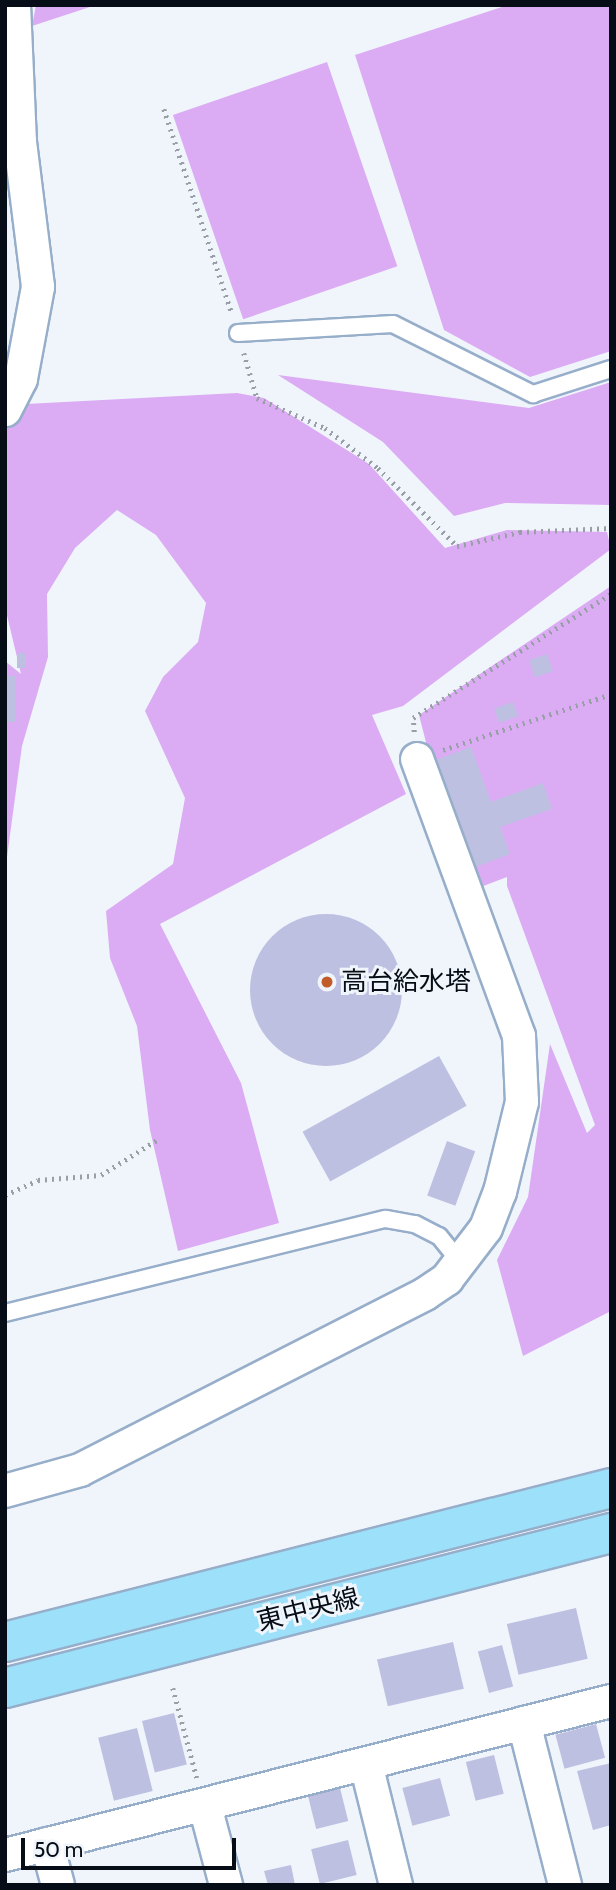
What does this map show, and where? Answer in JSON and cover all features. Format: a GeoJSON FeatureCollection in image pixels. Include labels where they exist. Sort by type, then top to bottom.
{"type":"FeatureCollection","features":[{"type":"Feature","properties":{"kind":"highway","name":"東中央線"},"geometry":{"type":"LineString","coordinates":[[5,1642],[611,1488]]}},
{"type":"Feature","properties":{"kind":"highway","name":"東中央線"},"geometry":{"type":"LineString","coordinates":[[5,1688],[611,1533]]}},
{"type":"Feature","properties":{"kind":"street"},"geometry":{"type":"LineString","coordinates":[[5,410],[21,379],[38,287],[13,142],[14,5]]}},
{"type":"Feature","properties":{"kind":"street"},"geometry":{"type":"LineString","coordinates":[[5,1491],[80,1470],[425,1294],[447,1279],[486,1228],[500,1192],[522,1102],[523,1069],[519,1037],[417,759]]}},
{"type":"Feature","properties":{"kind":"street"},"geometry":{"type":"LineString","coordinates":[[5,1855],[611,1701]]}},
{"type":"Feature","properties":{"kind":"street"},"geometry":{"type":"LineString","coordinates":[[524,1723],[565,1885]]}},
{"type":"Feature","properties":{"kind":"street"},"geometry":{"type":"LineString","coordinates":[[366,1764],[396,1885]]}},
{"type":"Feature","properties":{"kind":"street"},"geometry":{"type":"LineString","coordinates":[[205,1806],[226,1885]]}},
{"type":"Feature","properties":{"kind":"street"},"geometry":{"type":"LineString","coordinates":[[47,1844],[58,1885]]}},
{"type":"Feature","properties":{"kind":"lane"},"geometry":{"type":"LineString","coordinates":[[238,333],[393,324],[533,394],[611,369]]}},
{"type":"Feature","properties":{"kind":"lane"},"geometry":{"type":"LineString","coordinates":[[5,1313],[355,1223],[386,1219],[415,1224],[439,1236],[460,1262]]}},
{"type":"Feature","properties":{"kind":"path"},"geometry":{"type":"LineString","coordinates":[[164,109],[257,398],[325,428],[378,468],[457,546],[520,532],[611,528]]}},
{"type":"Feature","properties":{"kind":"path"},"geometry":{"type":"LineString","coordinates":[[611,594],[413,718],[417,759],[611,694]]}},
{"type":"Feature","properties":{"kind":"path"},"geometry":{"type":"LineString","coordinates":[[5,1195],[38,1180],[101,1175],[157,1140]]}},
{"type":"Feature","properties":{"kind":"path"},"geometry":{"type":"LineString","coordinates":[[173,1688],[205,1806]]}},
{"type":"Feature","properties":{"kind":"shaded area"},"geometry":{"type":"Polygon","coordinates":[[[36,5],[96,5],[32,26],[36,5]]]}},
{"type":"Feature","properties":{"kind":"shaded area"},"geometry":{"type":"Polygon","coordinates":[[[508,5],[611,5],[611,351],[530,377],[444,330],[355,55],[508,5]]]}},
{"type":"Feature","properties":{"kind":"shaded area"},"geometry":{"type":"Polygon","coordinates":[[[327,62],[397,266],[243,319],[173,115],[327,62]]]}},
{"type":"Feature","properties":{"kind":"shaded area"},"geometry":{"type":"Polygon","coordinates":[[[278,375],[529,408],[611,382],[611,505],[505,503],[454,516],[383,442],[278,375]]]}},
{"type":"Feature","properties":{"kind":"shaded area"},"geometry":{"type":"Polygon","coordinates":[[[237,393],[264,398],[369,464],[445,548],[507,530],[607,532],[611,549],[403,706],[372,715],[406,794],[160,924],[241,1083],[279,1223],[178,1251],[150,1130],[137,1026],[110,958],[106,911],[173,864],[185,798],[145,711],[163,677],[198,642],[206,603],[156,535],[117,510],[75,548],[47,594],[48,657],[22,746],[5,872],[5,661],[21,674],[5,607],[5,431],[26,404],[237,393]]]}},
{"type":"Feature","properties":{"kind":"shaded area"},"geometry":{"type":"Polygon","coordinates":[[[611,586],[611,1311],[523,1356],[497,1260],[528,1197],[550,1044],[587,1133],[595,1125],[507,886],[507,877],[478,888],[431,762],[419,715],[611,586]]]}},
{"type":"Feature","properties":{"kind":"building"},"geometry":{"type":"Polygon","coordinates":[[[17,653],[26,653],[26,668],[17,668],[17,653]]]}},
{"type":"Feature","properties":{"kind":"building"},"geometry":{"type":"Polygon","coordinates":[[[547,654],[553,671],[535,677],[529,660],[547,654]]]}},
{"type":"Feature","properties":{"kind":"building"},"geometry":{"type":"Polygon","coordinates":[[[5,676],[15,676],[15,722],[5,722],[5,676]]]}},
{"type":"Feature","properties":{"kind":"building"},"geometry":{"type":"Polygon","coordinates":[[[513,702],[518,716],[499,723],[494,709],[513,702]]]}},
{"type":"Feature","properties":{"kind":"building"},"geometry":{"type":"Polygon","coordinates":[[[471,747],[491,802],[543,783],[552,809],[500,827],[510,854],[470,869],[431,762],[471,747]]]}},
{"type":"Feature","properties":{"kind":"building","name":"高台給水塔"},"geometry":{"type":"Polygon","coordinates":[[[326,914],[355,920],[380,936],[396,961],[402,990],[396,1019],[380,1044],[355,1060],[326,1066],[297,1060],[272,1044],[256,1019],[250,990],[256,961],[272,936],[297,920],[326,914]]]}},
{"type":"Feature","properties":{"kind":"building"},"geometry":{"type":"Polygon","coordinates":[[[439,1056],[467,1106],[330,1181],[303,1132],[439,1056]]]}},
{"type":"Feature","properties":{"kind":"building"},"geometry":{"type":"Polygon","coordinates":[[[447,1141],[475,1151],[455,1206],[427,1196],[447,1141]]]}},
{"type":"Feature","properties":{"kind":"building"},"geometry":{"type":"Polygon","coordinates":[[[576,1608],[588,1659],[519,1675],[507,1624],[576,1608]]]}},
{"type":"Feature","properties":{"kind":"building"},"geometry":{"type":"Polygon","coordinates":[[[453,1642],[464,1689],[388,1706],[377,1660],[453,1642]]]}},
{"type":"Feature","properties":{"kind":"building"},"geometry":{"type":"Polygon","coordinates":[[[502,1645],[513,1687],[489,1693],[478,1651],[502,1645]]]}},
{"type":"Feature","properties":{"kind":"building"},"geometry":{"type":"Polygon","coordinates":[[[174,1713],[187,1764],[155,1772],[142,1721],[174,1713]]]}},
{"type":"Feature","properties":{"kind":"building"},"geometry":{"type":"Polygon","coordinates":[[[596,1724],[605,1758],[564,1769],[555,1735],[596,1724]]]}},
{"type":"Feature","properties":{"kind":"building"},"geometry":{"type":"Polygon","coordinates":[[[137,1728],[153,1791],[114,1801],[98,1738],[137,1728]]]}},
{"type":"Feature","properties":{"kind":"building"},"geometry":{"type":"Polygon","coordinates":[[[494,1755],[504,1794],[476,1801],[466,1762],[494,1755]]]}},
{"type":"Feature","properties":{"kind":"building"},"geometry":{"type":"Polygon","coordinates":[[[611,1763],[611,1825],[593,1830],[577,1771],[611,1763]]]}},
{"type":"Feature","properties":{"kind":"building"},"geometry":{"type":"Polygon","coordinates":[[[440,1778],[450,1816],[412,1826],[402,1788],[440,1778]]]}},
{"type":"Feature","properties":{"kind":"building"},"geometry":{"type":"Polygon","coordinates":[[[340,1788],[348,1821],[316,1829],[308,1796],[340,1788]]]}},
{"type":"Feature","properties":{"kind":"building"},"geometry":{"type":"Polygon","coordinates":[[[348,1840],[357,1875],[320,1884],[311,1849],[348,1840]]]}},
{"type":"Feature","properties":{"kind":"building"},"geometry":{"type":"Polygon","coordinates":[[[291,1865],[295,1885],[268,1885],[264,1871],[291,1865]]]}},
{"type":"Feature","properties":{"kind":"place","name":"高台給水塔"},"geometry":{"type":"Point","coordinates":[327,982]}}]}
